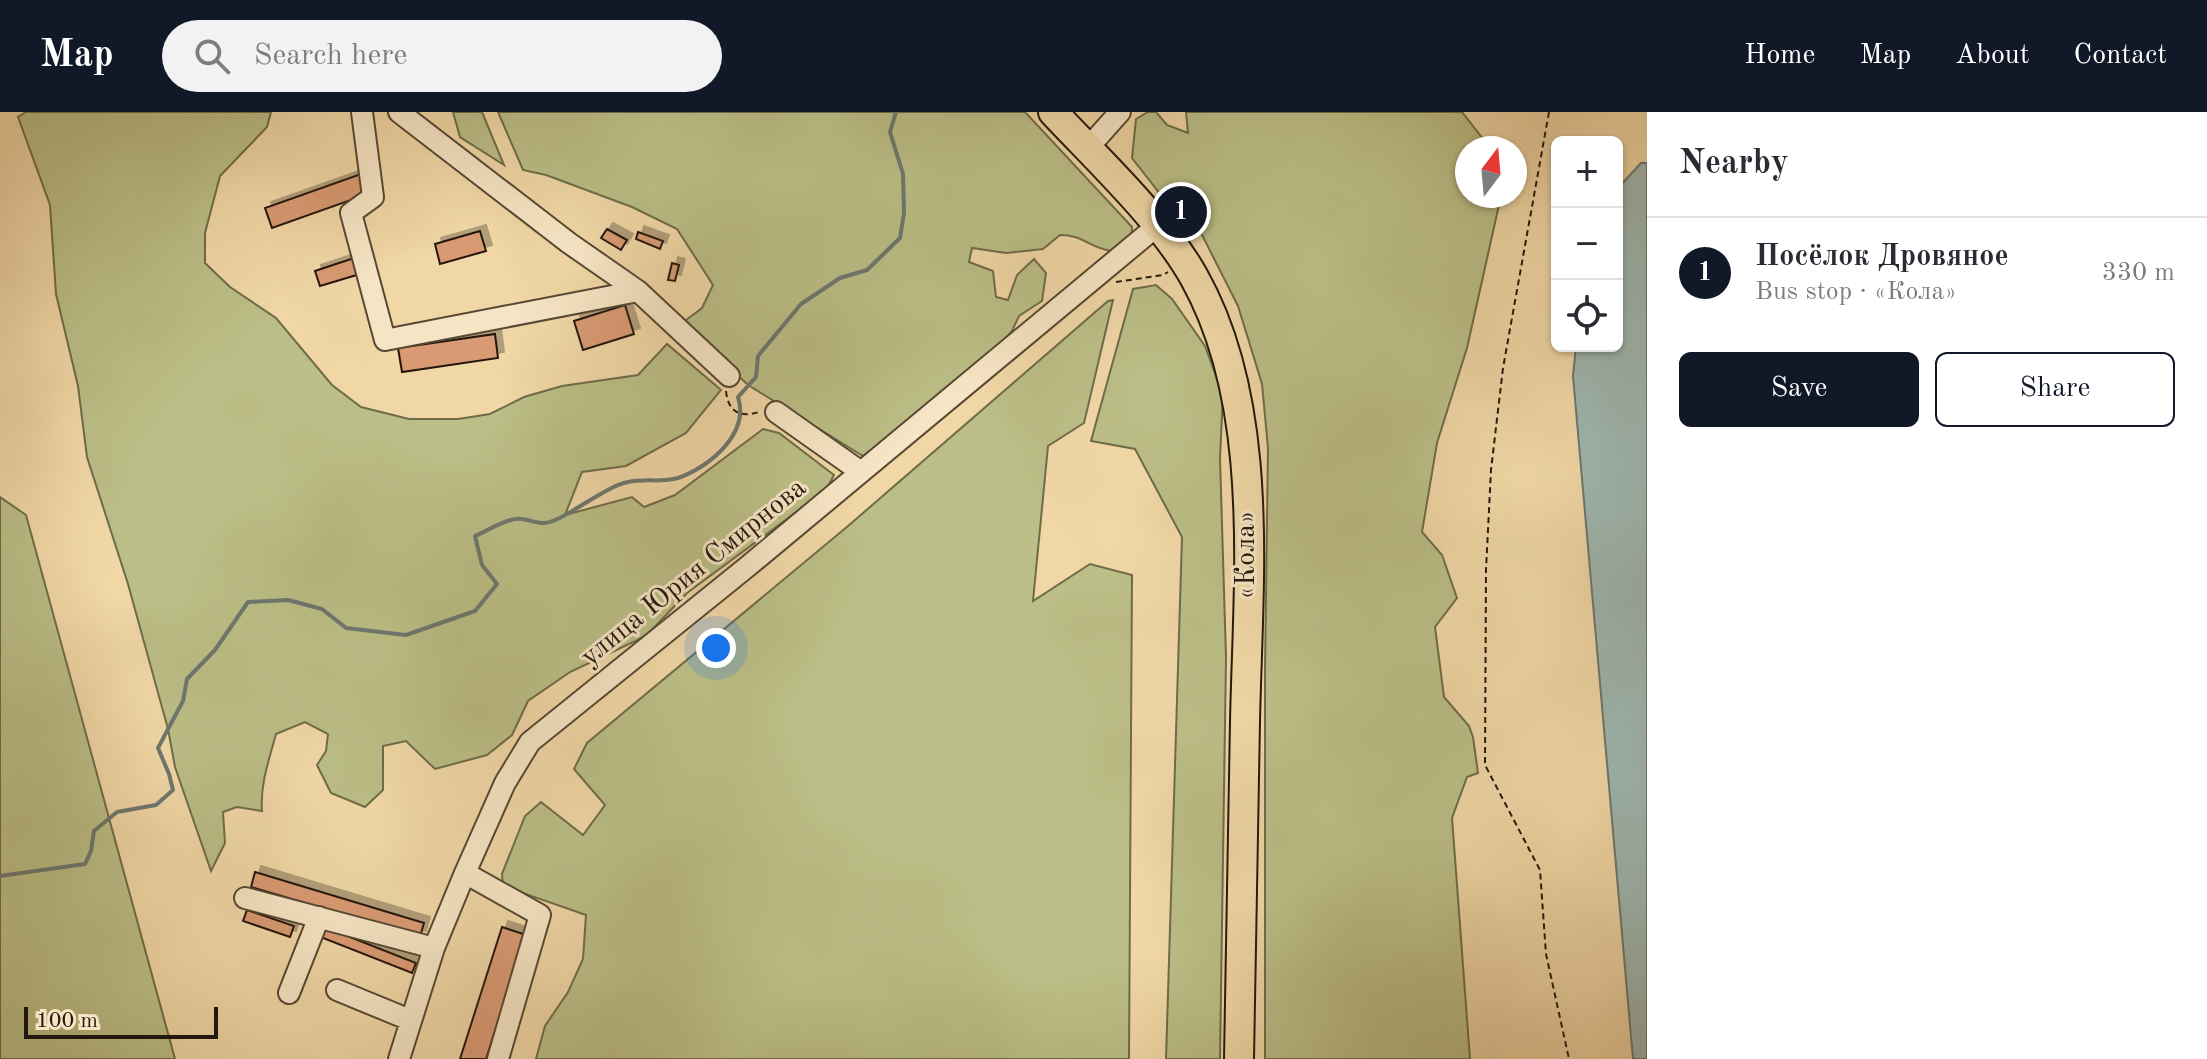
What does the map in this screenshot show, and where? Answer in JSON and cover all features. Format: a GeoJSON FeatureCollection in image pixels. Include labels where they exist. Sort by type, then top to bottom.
{"type":"FeatureCollection","features":[{"type":"Feature","properties":{"kind":"highway","name":"«Кола»"},"geometry":{"type":"LineString","coordinates":[[1053,112],[1157,226],[1195,278],[1224,342],[1246,450],[1247,615],[1239,1059]]}},
{"type":"Feature","properties":{"kind":"street"},"geometry":{"type":"LineString","coordinates":[[362,112],[373,197],[351,213],[385,340],[638,291]]}},
{"type":"Feature","properties":{"kind":"street"},"geometry":{"type":"LineString","coordinates":[[399,112],[569,243],[638,291],[729,376]]}},
{"type":"Feature","properties":{"kind":"street"},"geometry":{"type":"LineString","coordinates":[[1087,149],[1120,112]]}},
{"type":"Feature","properties":{"kind":"street","name":"улица Юрия Смирнова"},"geometry":{"type":"LineString","coordinates":[[399,1059],[434,948],[505,783],[530,742],[1157,226]]}},
{"type":"Feature","properties":{"kind":"street"},"geometry":{"type":"LineString","coordinates":[[776,412],[861,472]]}},
{"type":"Feature","properties":{"kind":"street"},"geometry":{"type":"LineString","coordinates":[[465,873],[540,915],[498,1059]]}},
{"type":"Feature","properties":{"kind":"street"},"geometry":{"type":"LineString","coordinates":[[245,898],[434,948]]}},
{"type":"Feature","properties":{"kind":"street"},"geometry":{"type":"LineString","coordinates":[[289,993],[319,917]]}},
{"type":"Feature","properties":{"kind":"street"},"geometry":{"type":"LineString","coordinates":[[337,990],[410,1020]]}},
{"type":"Feature","properties":{"kind":"path"},"geometry":{"type":"LineString","coordinates":[[1549,112],[1503,368],[1491,470],[1486,570],[1485,765],[1540,870],[1546,954],[1569,1059]]}},
{"type":"Feature","properties":{"kind":"path"},"geometry":{"type":"LineString","coordinates":[[729,376],[725,385],[727,402],[737,413],[745,415]]}},
{"type":"Feature","properties":{"kind":"green space"},"geometry":{"type":"Polygon","coordinates":[[[26,112],[271,112],[267,127],[220,176],[205,233],[205,263],[230,287],[276,318],[332,385],[361,407],[409,419],[458,419],[490,414],[524,397],[562,386],[638,375],[667,344],[721,390],[686,433],[626,466],[582,472],[565,515],[632,497],[644,507],[675,495],[763,429],[779,433],[834,475],[826,490],[687,593],[646,636],[570,672],[528,701],[512,735],[487,755],[435,769],[406,741],[383,746],[383,790],[365,807],[331,793],[317,765],[326,751],[328,734],[305,722],[276,734],[264,782],[262,811],[237,807],[223,812],[225,843],[211,871],[175,767],[168,729],[128,584],[87,457],[78,386],[56,294],[50,205],[18,117],[26,112]]]}},
{"type":"Feature","properties":{"kind":"green space"},"geometry":{"type":"Polygon","coordinates":[[[453,112],[482,112],[504,165],[460,137],[453,112]]]}},
{"type":"Feature","properties":{"kind":"green space"},"geometry":{"type":"Polygon","coordinates":[[[498,112],[1025,112],[1132,227],[1132,235],[1111,251],[1060,235],[1043,249],[1006,253],[972,248],[969,262],[993,271],[996,297],[1008,300],[1017,275],[1034,259],[1046,273],[1042,301],[1019,316],[1012,331],[985,362],[863,456],[748,385],[682,323],[702,308],[713,285],[677,229],[632,207],[546,175],[523,170],[498,112]]]}},
{"type":"Feature","properties":{"kind":"green space"},"geometry":{"type":"Polygon","coordinates":[[[1148,112],[1156,112],[1167,125],[1188,133],[1186,112],[1462,112],[1481,136],[1455,136],[1455,208],[1498,208],[1467,348],[1437,443],[1422,532],[1442,555],[1457,598],[1435,627],[1444,697],[1469,726],[1478,773],[1467,777],[1452,818],[1470,1059],[1265,1059],[1268,448],[1262,384],[1238,306],[1195,221],[1168,204],[1132,158],[1136,119],[1148,112]]]}},
{"type":"Feature","properties":{"kind":"green space"},"geometry":{"type":"Polygon","coordinates":[[[1156,285],[1172,299],[1205,346],[1223,395],[1220,458],[1226,657],[1220,1059],[1166,1059],[1182,537],[1135,449],[1091,441],[1133,289],[1156,285]]]}},
{"type":"Feature","properties":{"kind":"green space"},"geometry":{"type":"Polygon","coordinates":[[[1113,300],[1084,423],[1048,446],[1033,601],[1090,564],[1132,575],[1129,1059],[536,1059],[545,1026],[568,992],[583,959],[586,915],[503,886],[502,874],[525,816],[541,802],[583,835],[605,805],[574,769],[587,743],[848,526],[1108,301],[1113,300]]]}},
{"type":"Feature","properties":{"kind":"green space"},"geometry":{"type":"Polygon","coordinates":[[[0,497],[26,515],[175,1059],[0,1059],[0,497]]]}},
{"type":"Feature","properties":{"kind":"water"},"geometry":{"type":"Polygon","coordinates":[[[1641,163],[1647,163],[1647,1059],[1633,1059],[1573,376],[1575,352],[1623,352],[1623,182],[1641,163]]]}},
{"type":"Feature","properties":{"kind":"building"},"geometry":{"type":"Polygon","coordinates":[[[361,174],[368,194],[272,228],[265,208],[361,174]]]}},
{"type":"Feature","properties":{"kind":"building"},"geometry":{"type":"Polygon","coordinates":[[[607,229],[627,240],[621,250],[601,238],[607,229]]]}},
{"type":"Feature","properties":{"kind":"building"},"geometry":{"type":"Polygon","coordinates":[[[480,231],[486,251],[440,264],[435,244],[480,231]]]}},
{"type":"Feature","properties":{"kind":"building"},"geometry":{"type":"Polygon","coordinates":[[[638,232],[663,241],[660,249],[636,239],[638,232]]]}},
{"type":"Feature","properties":{"kind":"building"},"geometry":{"type":"Polygon","coordinates":[[[354,258],[360,274],[320,286],[315,271],[354,258]]]}},
{"type":"Feature","properties":{"kind":"building"},"geometry":{"type":"Polygon","coordinates":[[[672,263],[679,265],[675,281],[668,280],[672,263]]]}},
{"type":"Feature","properties":{"kind":"building"},"geometry":{"type":"Polygon","coordinates":[[[625,305],[634,334],[583,350],[574,321],[625,305]]]}},
{"type":"Feature","properties":{"kind":"building"},"geometry":{"type":"Polygon","coordinates":[[[495,334],[498,358],[402,372],[398,348],[495,334]]]}},
{"type":"Feature","properties":{"kind":"building"},"geometry":{"type":"Polygon","coordinates":[[[255,872],[424,923],[420,937],[251,887],[255,872]]]}},
{"type":"Feature","properties":{"kind":"building"},"geometry":{"type":"Polygon","coordinates":[[[247,910],[294,926],[290,937],[243,921],[247,910]]]}},
{"type":"Feature","properties":{"kind":"building"},"geometry":{"type":"Polygon","coordinates":[[[322,926],[416,963],[412,973],[318,936],[322,926]]]}},
{"type":"Feature","properties":{"kind":"building"},"geometry":{"type":"Polygon","coordinates":[[[502,927],[526,935],[486,1059],[460,1059],[502,927]]]}},
{"type":"Feature","properties":{"kind":"waterway"},"geometry":{"type":"LineString","coordinates":[[0,876],[85,864],[94,831],[117,812],[156,805],[173,790],[158,748],[183,701],[187,679],[215,650],[248,602],[288,600],[322,609],[346,628],[406,635],[475,611],[497,584],[482,565],[475,536],[515,519],[541,523],[553,521],[619,485],[678,478],[714,457],[733,436],[740,410],[738,397],[756,377],[758,356],[801,304],[840,278],[867,270],[900,238],[904,213],[903,174],[890,132],[896,112]]}},
{"type":"Feature","properties":{"kind":"place","name":"Посёлок Дровяное"},"geometry":{"type":"Point","coordinates":[1181,212]}}]}
